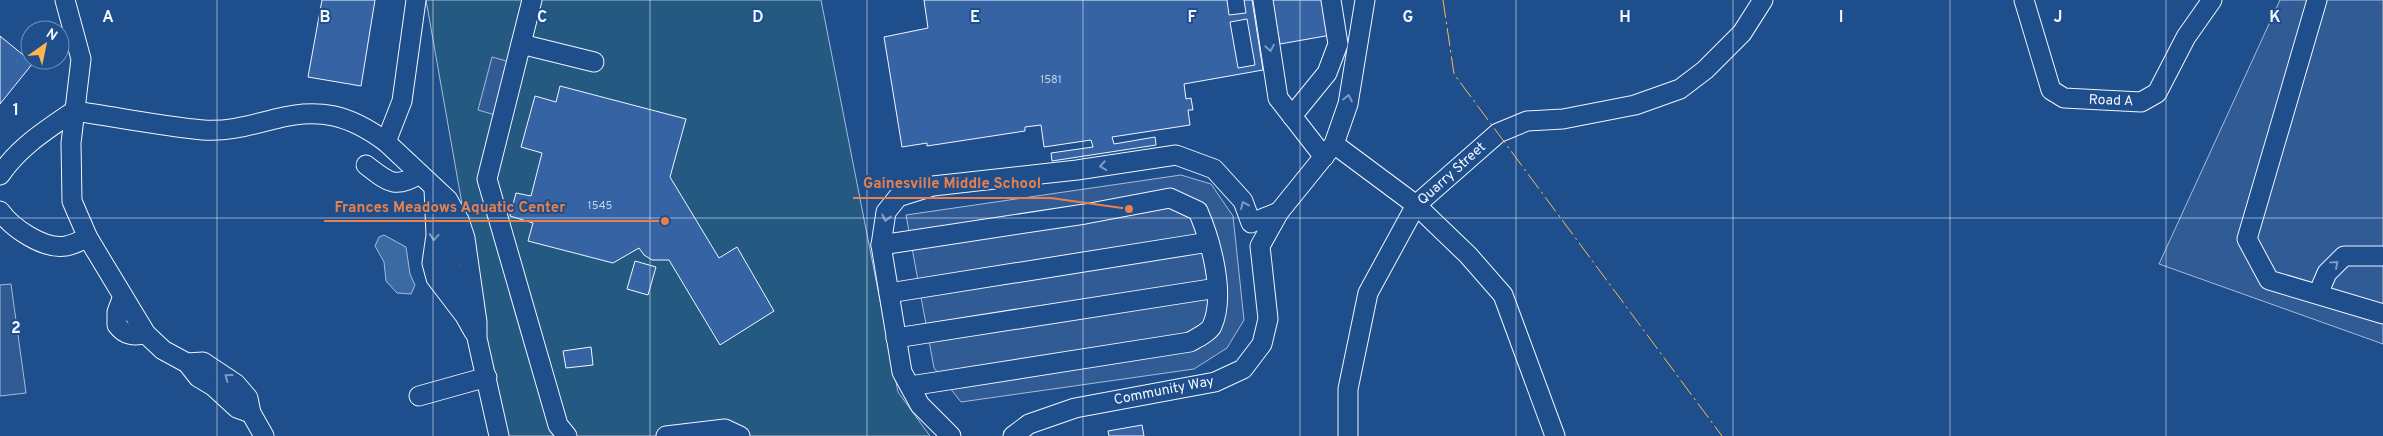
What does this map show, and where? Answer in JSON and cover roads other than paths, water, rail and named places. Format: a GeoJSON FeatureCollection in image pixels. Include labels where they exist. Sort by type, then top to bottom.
{"type":"FeatureCollection","features":[{"type":"Feature","properties":{"kind":"street"},"geometry":{"type":"LineString","coordinates":[[65,0],[81,58],[71,153],[72,201],[88,238],[146,334],[163,350],[187,363],[203,362],[236,384],[248,398],[251,413],[264,436]]}},
{"type":"Feature","properties":{"kind":"street"},"geometry":{"type":"LineString","coordinates":[[386,142],[402,101],[416,0]]}},
{"type":"Feature","properties":{"kind":"street"},"geometry":{"type":"LineString","coordinates":[[532,0],[487,179],[558,426],[567,436]]}},
{"type":"Feature","properties":{"kind":"street"},"geometry":{"type":"LineString","coordinates":[[1263,0],[1278,98],[1292,116],[1329,151],[1416,205],[1468,255],[1503,295],[1555,436]]}},
{"type":"Feature","properties":{"kind":"street"},"geometry":{"type":"LineString","coordinates":[[1292,116],[1327,73],[1338,44],[1332,0]]}},
{"type":"Feature","properties":{"kind":"street","name":"Community Way"},"geometry":{"type":"LineString","coordinates":[[1013,436],[1029,424],[1075,408],[1215,382],[1244,369],[1262,344],[1268,319],[1260,246],[1279,212],[1329,151],[1348,104],[1365,0]]}},
{"type":"Feature","properties":{"kind":"street","name":"Quarry Street"},"geometry":{"type":"LineString","coordinates":[[1348,436],[1348,390],[1368,293],[1416,205],[1498,133],[1527,121],[1563,119],[1635,106],[1680,90],[1705,70],[1742,33],[1763,0]]}},
{"type":"Feature","properties":{"kind":"street","name":"Road A"},"geometry":{"type":"LineString","coordinates":[[2024,0],[2051,90],[2064,98],[2141,102],[2157,93],[2186,37],[2212,0]]}},
{"type":"Feature","properties":{"kind":"street"},"geometry":{"type":"LineString","coordinates":[[2317,0],[2247,239],[2269,280],[2383,314]]}},
{"type":"Feature","properties":{"kind":"street"},"geometry":{"type":"LineString","coordinates":[[521,44],[594,62]]}},
{"type":"Feature","properties":{"kind":"street"},"geometry":{"type":"LineString","coordinates":[[0,175],[12,157],[30,141],[74,112],[204,130],[225,130],[300,114],[324,113],[354,121],[386,142],[434,189],[448,200],[465,238],[476,317],[477,338],[499,436]]}},
{"type":"Feature","properties":{"kind":"street"},"geometry":{"type":"LineString","coordinates":[[951,436],[920,405],[902,372],[881,245],[886,212],[898,197],[933,186],[1077,170],[1176,154],[1214,168],[1243,201],[1251,223],[1279,212]]}},
{"type":"Feature","properties":{"kind":"street"},"geometry":{"type":"LineString","coordinates":[[366,165],[383,177],[398,183],[406,182],[419,174]]}},
{"type":"Feature","properties":{"kind":"street"},"geometry":{"type":"LineString","coordinates":[[434,189],[436,235],[432,263],[436,278],[465,316],[477,338]]}},
{"type":"Feature","properties":{"kind":"street"},"geometry":{"type":"LineString","coordinates":[[881,245],[1085,214],[1170,198],[1198,211],[1209,242],[1219,299],[1211,327],[1190,342],[910,386]]}},
{"type":"Feature","properties":{"kind":"street"},"geometry":{"type":"LineString","coordinates":[[0,211],[6,220],[50,246],[66,246],[88,238]]}},
{"type":"Feature","properties":{"kind":"street"},"geometry":{"type":"LineString","coordinates":[[889,293],[1209,242]]}},
{"type":"Feature","properties":{"kind":"street"},"geometry":{"type":"LineString","coordinates":[[2318,294],[2327,272],[2344,256],[2375,256],[2374,268],[2383,270]]}},
{"type":"Feature","properties":{"kind":"street"},"geometry":{"type":"LineString","coordinates":[[896,338],[1217,288]]}},
{"type":"Feature","properties":{"kind":"street"},"geometry":{"type":"LineString","coordinates":[[419,396],[487,377]]}},
{"type":"Feature","properties":{"kind":"street"},"geometry":{"type":"LineString","coordinates":[[666,436],[725,428],[740,436]]}},
{"type":"Feature","properties":{"kind":"place","name":"Gainesville Middle School"},"geometry":{"type":"Point","coordinates":[1129,209]}},
{"type":"Feature","properties":{"kind":"place","name":"Frances Meadows Aquatic Center"},"geometry":{"type":"Point","coordinates":[665,221]}}]}
